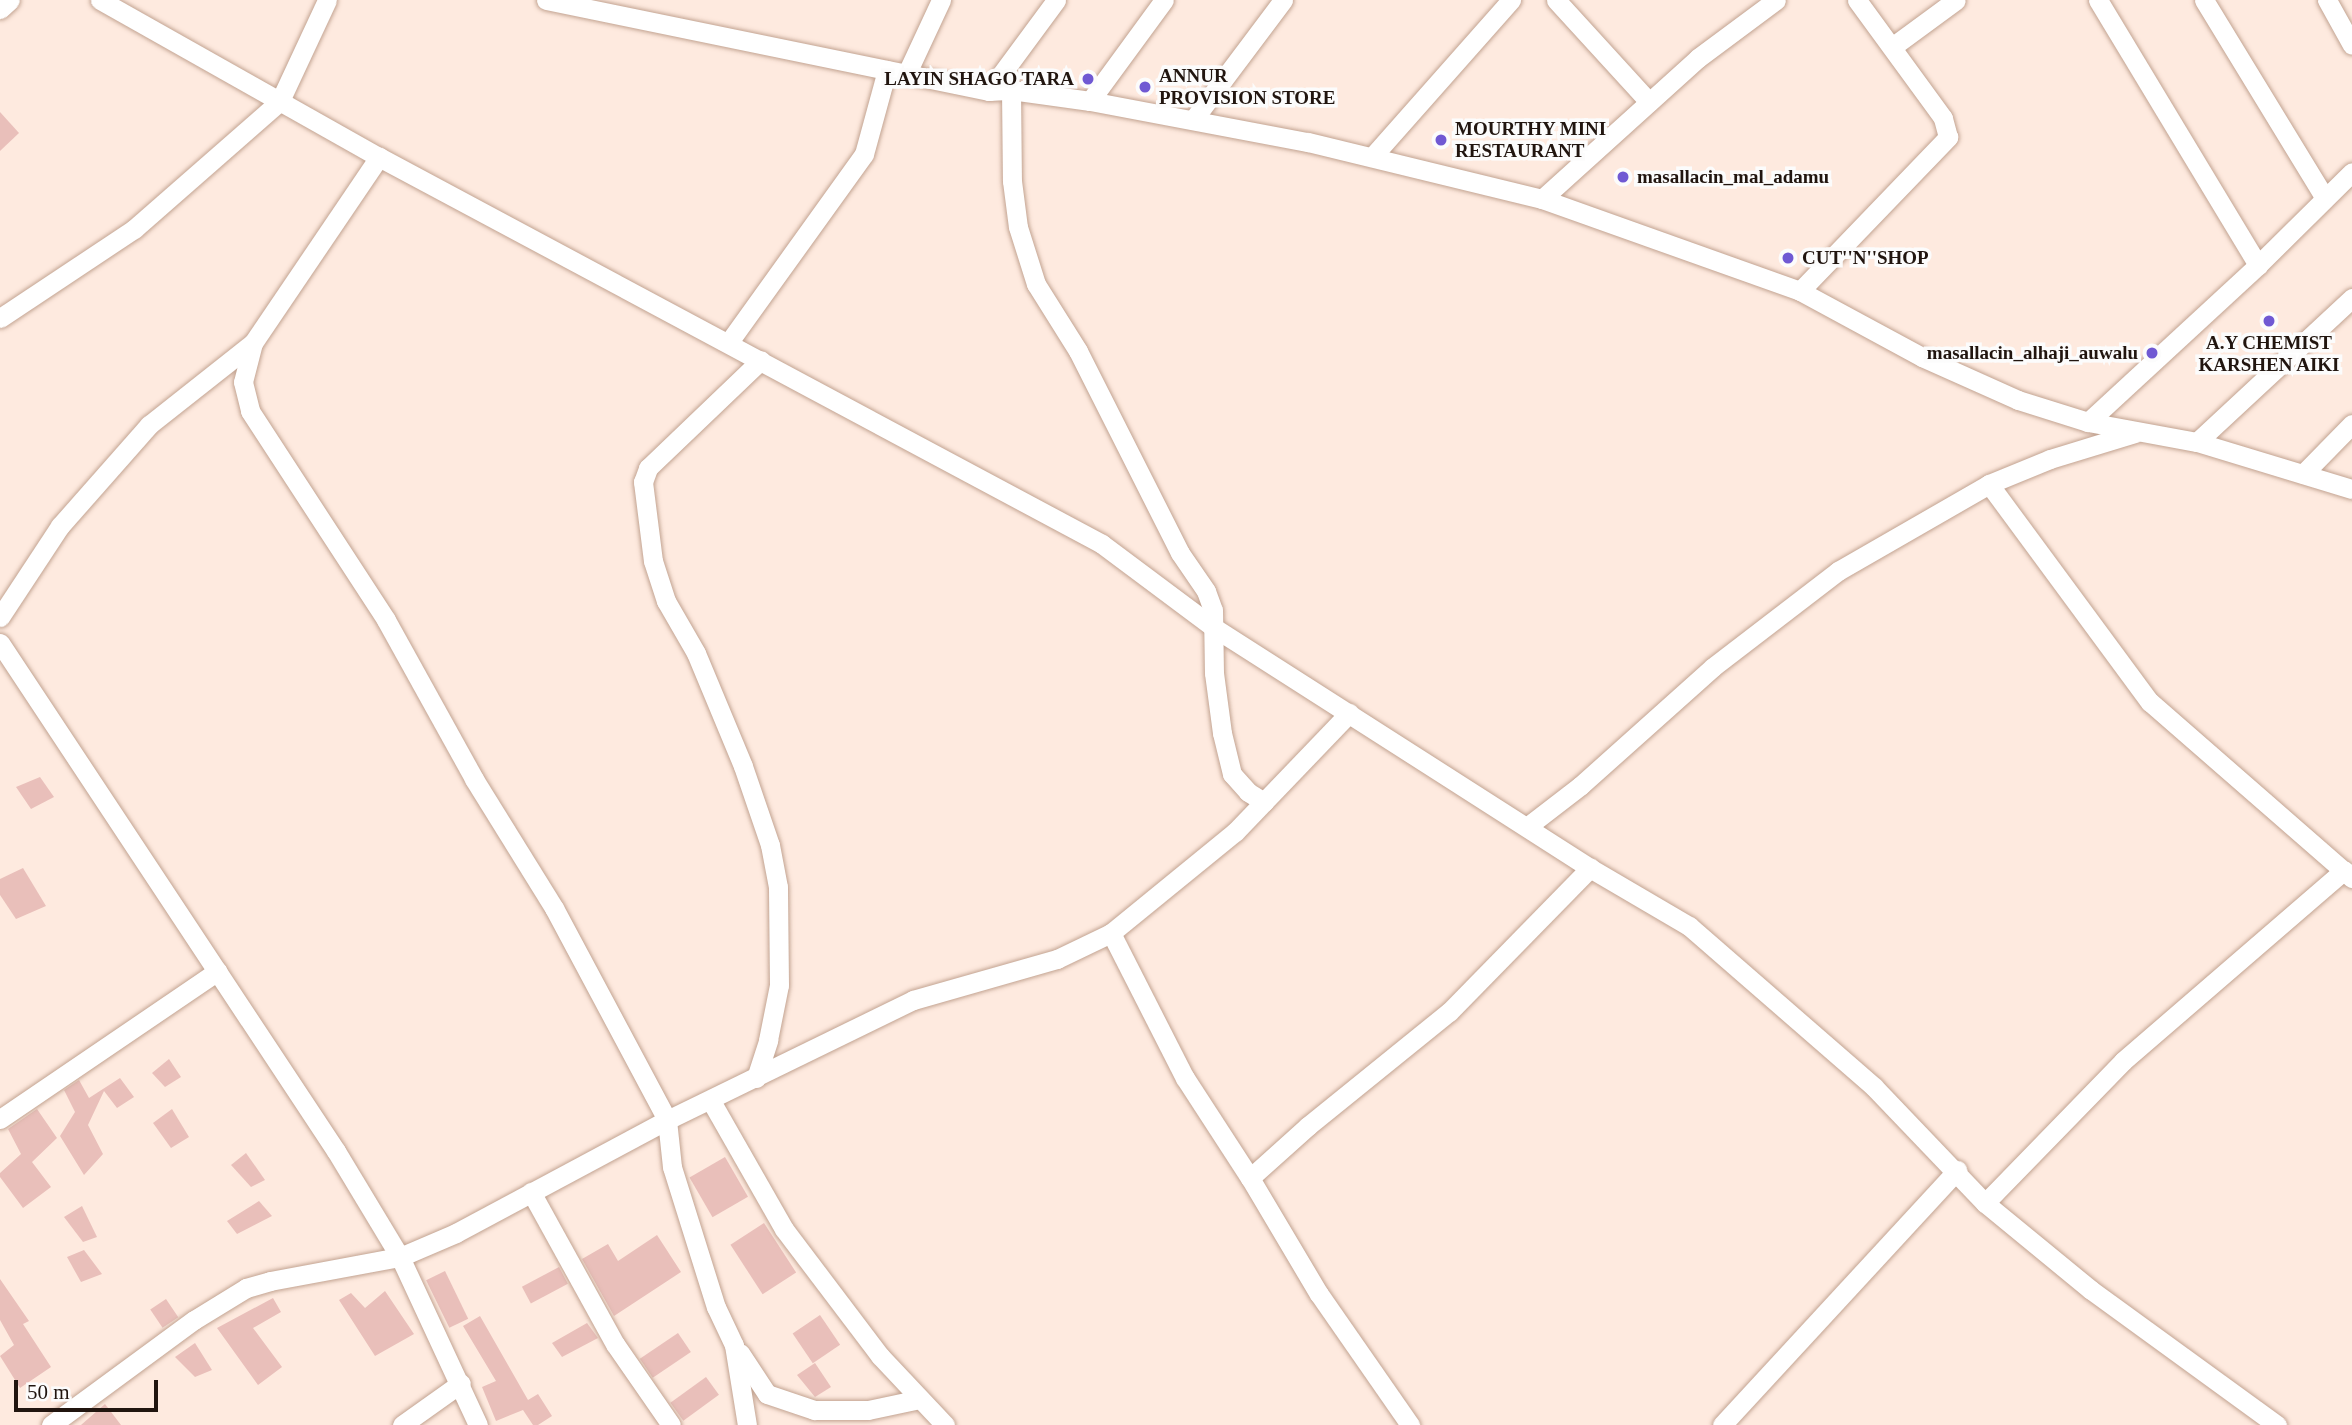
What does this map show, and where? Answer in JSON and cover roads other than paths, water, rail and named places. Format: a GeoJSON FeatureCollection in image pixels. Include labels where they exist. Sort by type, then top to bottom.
{"type":"FeatureCollection","features":[{"type":"Feature","properties":{"kind":"street"},"geometry":{"type":"LineString","coordinates":[[0,9],[10,0]]}},
{"type":"Feature","properties":{"kind":"street"},"geometry":{"type":"LineString","coordinates":[[100,0],[379,157],[1102,544],[1213,627],[1590,868],[1689,926],[1874,1087],[1957,1170],[1985,1203],[2091,1290],[2277,1425]]}},
{"type":"Feature","properties":{"kind":"street"},"geometry":{"type":"LineString","coordinates":[[0,318],[134,229],[280,102],[327,0]]}},
{"type":"Feature","properties":{"kind":"street"},"geometry":{"type":"LineString","coordinates":[[546,0],[989,91],[1011,90],[1090,101],[1193,120],[1373,157],[1542,199],[1800,291],[1922,357],[2018,400],[2088,422],[2196,442],[2352,489]]}},
{"type":"Feature","properties":{"kind":"street"},"geometry":{"type":"LineString","coordinates":[[907,73],[941,0]]}},
{"type":"Feature","properties":{"kind":"street"},"geometry":{"type":"LineString","coordinates":[[989,91],[1056,0]]}},
{"type":"Feature","properties":{"kind":"street"},"geometry":{"type":"LineString","coordinates":[[1090,101],[1164,0]]}},
{"type":"Feature","properties":{"kind":"street"},"geometry":{"type":"LineString","coordinates":[[1193,120],[1283,0]]}},
{"type":"Feature","properties":{"kind":"street"},"geometry":{"type":"LineString","coordinates":[[1373,157],[1511,0]]}},
{"type":"Feature","properties":{"kind":"street"},"geometry":{"type":"LineString","coordinates":[[1556,0],[1649,102]]}},
{"type":"Feature","properties":{"kind":"street"},"geometry":{"type":"LineString","coordinates":[[1542,199],[1698,58],[1776,0]]}},
{"type":"Feature","properties":{"kind":"street"},"geometry":{"type":"LineString","coordinates":[[1800,291],[1948,137],[1943,118],[1857,0]]}},
{"type":"Feature","properties":{"kind":"street"},"geometry":{"type":"LineString","coordinates":[[1892,47],[1956,0]]}},
{"type":"Feature","properties":{"kind":"street"},"geometry":{"type":"LineString","coordinates":[[2098,0],[2258,265]]}},
{"type":"Feature","properties":{"kind":"street"},"geometry":{"type":"LineString","coordinates":[[2204,0],[2325,198]]}},
{"type":"Feature","properties":{"kind":"street"},"geometry":{"type":"LineString","coordinates":[[2327,0],[2352,45]]}},
{"type":"Feature","properties":{"kind":"street"},"geometry":{"type":"LineString","coordinates":[[729,342],[864,153],[887,70]]}},
{"type":"Feature","properties":{"kind":"street"},"geometry":{"type":"LineString","coordinates":[[1011,90],[1013,193],[1018,227],[1036,284],[1078,351],[1180,553],[1206,591],[1213,610],[1214,673],[1222,733],[1233,774],[1248,792],[1264,802]]}},
{"type":"Feature","properties":{"kind":"street"},"geometry":{"type":"LineString","coordinates":[[0,617],[60,526],[149,425],[253,342],[379,157]]}},
{"type":"Feature","properties":{"kind":"street"},"geometry":{"type":"LineString","coordinates":[[2088,422],[2258,265],[2352,172]]}},
{"type":"Feature","properties":{"kind":"street"},"geometry":{"type":"LineString","coordinates":[[2196,442],[2352,298]]}},
{"type":"Feature","properties":{"kind":"street"},"geometry":{"type":"LineString","coordinates":[[253,342],[243,382],[250,411],[386,620],[474,779],[554,908],[667,1120],[672,1167],[716,1307],[734,1345],[768,1394],[814,1410],[868,1410],[920,1399]]}},
{"type":"Feature","properties":{"kind":"street"},"geometry":{"type":"LineString","coordinates":[[756,1079],[768,1040],[779,985],[778,887],[771,845],[743,766],[696,653],[666,601],[653,561],[643,482],[648,468],[761,360]]}},
{"type":"Feature","properties":{"kind":"street"},"geometry":{"type":"LineString","coordinates":[[2304,474],[2352,424]]}},
{"type":"Feature","properties":{"kind":"street"},"geometry":{"type":"LineString","coordinates":[[1528,827],[1580,786],[1713,667],[1838,571],[1989,484],[2050,458],[2139,432]]}},
{"type":"Feature","properties":{"kind":"street"},"geometry":{"type":"LineString","coordinates":[[1985,1203],[2123,1061],[2348,874],[2150,702],[1989,484]]}},
{"type":"Feature","properties":{"kind":"street"},"geometry":{"type":"LineString","coordinates":[[0,643],[336,1151],[400,1257],[461,1383],[478,1425]]}},
{"type":"Feature","properties":{"kind":"street"},"geometry":{"type":"LineString","coordinates":[[51,1425],[194,1320],[246,1288],[400,1257],[456,1233],[667,1120],[756,1079],[913,1000],[1057,959],[1111,933],[1235,832],[1349,713]]}},
{"type":"Feature","properties":{"kind":"street"},"geometry":{"type":"LineString","coordinates":[[1250,1178],[1308,1126],[1448,1012],[1590,868]]}},
{"type":"Feature","properties":{"kind":"street"},"geometry":{"type":"LineString","coordinates":[[1111,933],[1185,1078],[1250,1178],[1319,1294],[1410,1425]]}},
{"type":"Feature","properties":{"kind":"street"},"geometry":{"type":"LineString","coordinates":[[0,1119],[218,971]]}},
{"type":"Feature","properties":{"kind":"street"},"geometry":{"type":"LineString","coordinates":[[710,1101],[784,1228],[845,1313],[945,1425]]}},
{"type":"Feature","properties":{"kind":"street"},"geometry":{"type":"LineString","coordinates":[[1722,1425],[1957,1170]]}},
{"type":"Feature","properties":{"kind":"street"},"geometry":{"type":"LineString","coordinates":[[531,1192],[615,1344],[671,1425]]}},
{"type":"Feature","properties":{"kind":"street"},"geometry":{"type":"LineString","coordinates":[[734,1345],[747,1425]]}},
{"type":"Feature","properties":{"kind":"street"},"geometry":{"type":"LineString","coordinates":[[402,1425],[461,1383]]}},
{"type":"Feature","properties":{"kind":"place","name":"LAYIN SHAGO TARA"},"geometry":{"type":"Point","coordinates":[1088,79]}},
{"type":"Feature","properties":{"kind":"place","name":"ANNUR PROVISION STORE"},"geometry":{"type":"Point","coordinates":[1145,87]}},
{"type":"Feature","properties":{"kind":"place","name":"MOURTHY MINI RESTAURANT"},"geometry":{"type":"Point","coordinates":[1441,140]}},
{"type":"Feature","properties":{"kind":"place","name":"masallacin_mal_adamu"},"geometry":{"type":"Point","coordinates":[1623,177]}},
{"type":"Feature","properties":{"kind":"place","name":"CUT''N''SHOP"},"geometry":{"type":"Point","coordinates":[1788,258]}},
{"type":"Feature","properties":{"kind":"place","name":"A.Y CHEMIST KARSHEN AIKI"},"geometry":{"type":"Point","coordinates":[2269,321]}},
{"type":"Feature","properties":{"kind":"place","name":"masallacin_alhaji_auwalu"},"geometry":{"type":"Point","coordinates":[2152,353]}}]}
